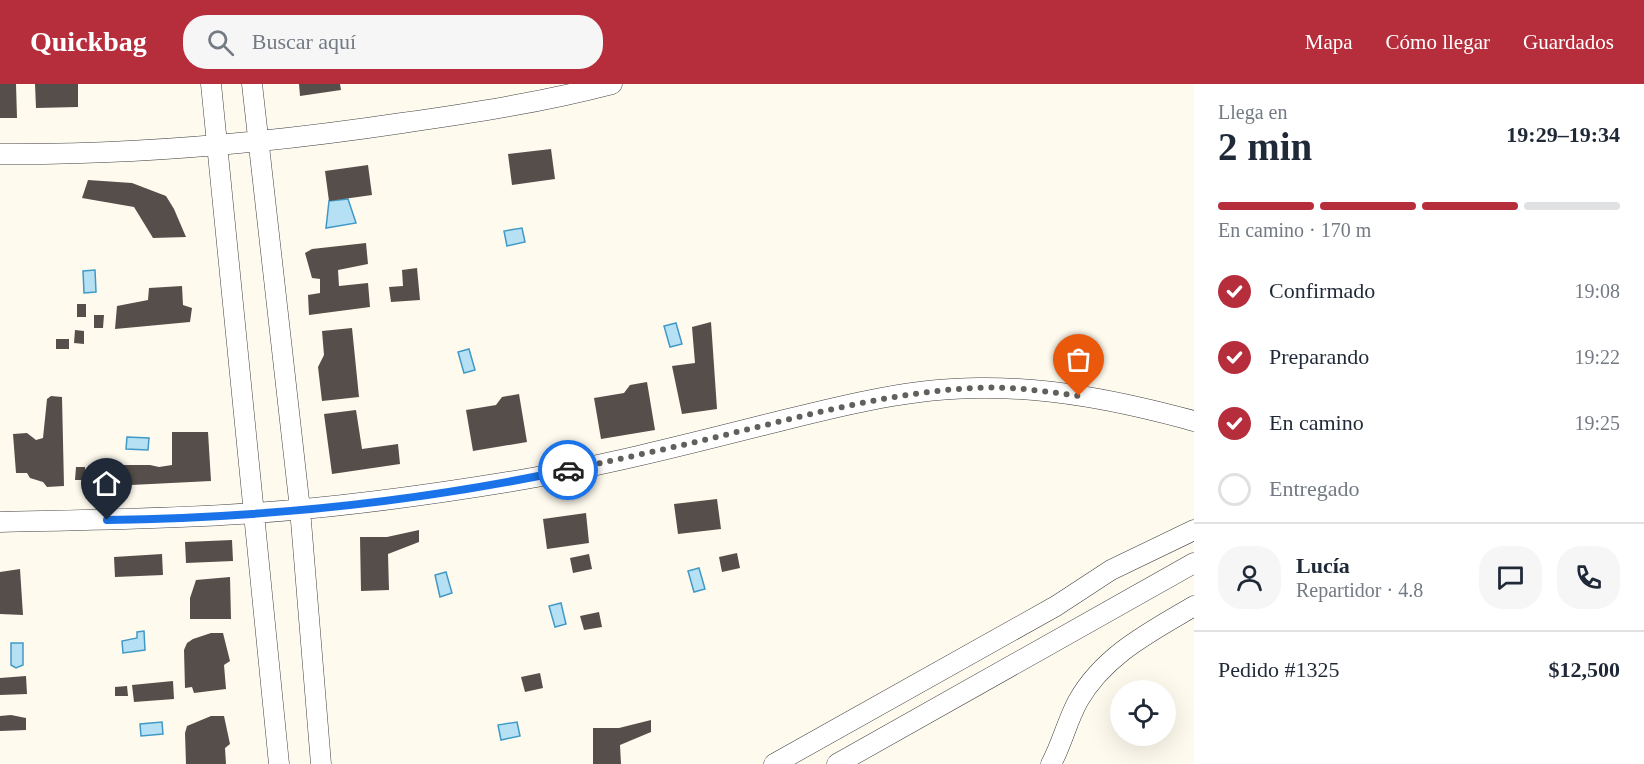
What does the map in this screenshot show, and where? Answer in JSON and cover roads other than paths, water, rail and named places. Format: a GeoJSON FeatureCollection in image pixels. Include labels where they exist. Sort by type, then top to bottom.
{"type":"FeatureCollection","features":[{"type":"Feature","properties":{"kind":"street"},"geometry":{"type":"LineString","coordinates":[[211,84],[279,764]]}},
{"type":"Feature","properties":{"kind":"street"},"geometry":{"type":"LineString","coordinates":[[252,84],[300,509],[321,764]]}},
{"type":"Feature","properties":{"kind":"street"},"geometry":{"type":"LineString","coordinates":[[0,154],[113,152],[258,143],[488,110],[612,84]]}},
{"type":"Feature","properties":{"kind":"street"},"geometry":{"type":"LineString","coordinates":[[0,522],[254,513],[421,495],[518,480],[664,450],[876,400],[976,387],[1024,388],[1097,398],[1145,408],[1194,422]]}},
{"type":"Feature","properties":{"kind":"street"},"geometry":{"type":"LineString","coordinates":[[774,764],[1056,606],[1111,570],[1194,530]]}},
{"type":"Feature","properties":{"kind":"street"},"geometry":{"type":"LineString","coordinates":[[837,764],[1194,563]]}},
{"type":"Feature","properties":{"kind":"street"},"geometry":{"type":"LineString","coordinates":[[1055,761],[1077,702],[1101,669],[1123,650],[1194,606]]}},
{"type":"Feature","properties":{"kind":"water"},"geometry":{"type":"Polygon","coordinates":[[[348,199],[356,223],[326,228],[329,201],[348,199]]]}},
{"type":"Feature","properties":{"kind":"water"},"geometry":{"type":"Polygon","coordinates":[[[522,228],[525,242],[507,246],[504,231],[522,228]]]}},
{"type":"Feature","properties":{"kind":"water"},"geometry":{"type":"Polygon","coordinates":[[[95,270],[96,292],[84,293],[83,271],[95,270]]]}},
{"type":"Feature","properties":{"kind":"water"},"geometry":{"type":"Polygon","coordinates":[[[676,323],[682,344],[670,347],[664,326],[676,323]]]}},
{"type":"Feature","properties":{"kind":"water"},"geometry":{"type":"Polygon","coordinates":[[[469,349],[475,370],[464,373],[458,352],[469,349]]]}},
{"type":"Feature","properties":{"kind":"water"},"geometry":{"type":"Polygon","coordinates":[[[127,437],[149,438],[148,450],[126,449],[127,437]]]}},
{"type":"Feature","properties":{"kind":"water"},"geometry":{"type":"Polygon","coordinates":[[[699,568],[705,589],[694,592],[688,571],[699,568]]]}},
{"type":"Feature","properties":{"kind":"water"},"geometry":{"type":"Polygon","coordinates":[[[446,572],[452,593],[440,597],[435,575],[446,572]]]}},
{"type":"Feature","properties":{"kind":"water"},"geometry":{"type":"Polygon","coordinates":[[[561,603],[566,624],[555,627],[549,606],[561,603]]]}},
{"type":"Feature","properties":{"kind":"water"},"geometry":{"type":"Polygon","coordinates":[[[144,631],[145,650],[123,653],[122,641],[137,638],[137,632],[144,631]]]}},
{"type":"Feature","properties":{"kind":"water"},"geometry":{"type":"Polygon","coordinates":[[[11,643],[23,643],[23,665],[16,668],[11,665],[11,643]]]}},
{"type":"Feature","properties":{"kind":"water"},"geometry":{"type":"Polygon","coordinates":[[[162,722],[163,734],[141,736],[140,724],[162,722]]]}},
{"type":"Feature","properties":{"kind":"water"},"geometry":{"type":"Polygon","coordinates":[[[517,722],[520,736],[501,740],[498,725],[517,722]]]}}]}
